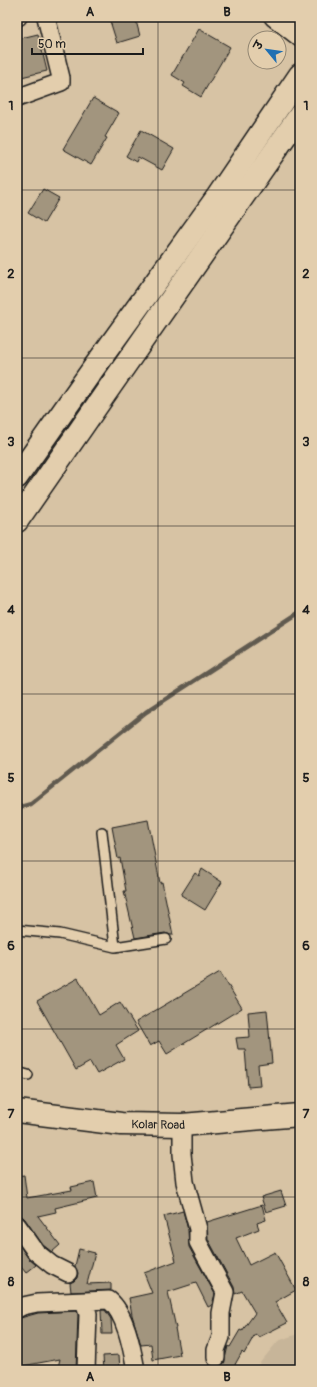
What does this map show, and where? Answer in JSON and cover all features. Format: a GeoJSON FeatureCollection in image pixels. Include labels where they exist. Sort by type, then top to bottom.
{"type":"FeatureCollection","features":[{"type":"Feature","properties":{"kind":"main road"},"geometry":{"type":"LineString","coordinates":[[17,477],[201,220],[300,75]]}},
{"type":"Feature","properties":{"kind":"main road"},"geometry":{"type":"LineString","coordinates":[[18,517],[300,115]]}},
{"type":"Feature","properties":{"kind":"main road","name":"Kolar Road"},"geometry":{"type":"LineString","coordinates":[[17,1111],[121,1124],[182,1125],[300,1115]]}},
{"type":"Feature","properties":{"kind":"street"},"geometry":{"type":"LineString","coordinates":[[17,98],[61,82],[46,17]]}},
{"type":"Feature","properties":{"kind":"street"},"geometry":{"type":"LineString","coordinates":[[273,17],[300,38]]}},
{"type":"Feature","properties":{"kind":"street"},"geometry":{"type":"LineString","coordinates":[[182,1125],[182,1154],[185,1182],[198,1229],[198,1242],[225,1292],[221,1314],[221,1333],[216,1350],[216,1358]]}},
{"type":"Feature","properties":{"kind":"street"},"geometry":{"type":"LineString","coordinates":[[17,1225],[36,1252],[52,1266],[68,1273]]}},
{"type":"Feature","properties":{"kind":"street"},"geometry":{"type":"LineString","coordinates":[[17,1309],[37,1303],[109,1300],[115,1307],[131,1341],[136,1370]]}},
{"type":"Feature","properties":{"kind":"street"},"geometry":{"type":"LineString","coordinates":[[84,1302],[88,1314],[86,1370]]}},
{"type":"Feature","properties":{"kind":"lane"},"geometry":{"type":"LineString","coordinates":[[102,832],[115,947]]}},
{"type":"Feature","properties":{"kind":"lane"},"geometry":{"type":"LineString","coordinates":[[17,930],[60,934],[115,947],[166,940]]}},
{"type":"Feature","properties":{"kind":"lane"},"geometry":{"type":"LineString","coordinates":[[17,1072],[28,1075]]}},
{"type":"Feature","properties":{"kind":"shaded area"},"geometry":{"type":"Polygon","coordinates":[[[300,1333],[300,1370],[254,1370],[278,1341],[300,1333]]]}},
{"type":"Feature","properties":{"kind":"building"},"geometry":{"type":"Polygon","coordinates":[[[124,17],[135,17],[140,36],[117,43],[110,21],[124,17]]]}},
{"type":"Feature","properties":{"kind":"building"},"geometry":{"type":"Polygon","coordinates":[[[199,29],[230,47],[201,97],[183,86],[185,83],[172,75],[199,29]]]}},
{"type":"Feature","properties":{"kind":"building"},"geometry":{"type":"Polygon","coordinates":[[[38,34],[47,71],[17,78],[17,39],[38,34]]]}},
{"type":"Feature","properties":{"kind":"building"},"geometry":{"type":"Polygon","coordinates":[[[93,98],[119,113],[105,137],[107,138],[91,165],[63,149],[93,98]]]}},
{"type":"Feature","properties":{"kind":"building"},"geometry":{"type":"Polygon","coordinates":[[[141,130],[174,149],[162,170],[138,157],[136,162],[126,156],[141,130]]]}},
{"type":"Feature","properties":{"kind":"building"},"geometry":{"type":"Polygon","coordinates":[[[43,189],[59,198],[44,223],[28,213],[43,189]]]}},
{"type":"Feature","properties":{"kind":"building"},"geometry":{"type":"Polygon","coordinates":[[[148,820],[160,883],[162,882],[173,935],[165,933],[135,938],[124,891],[126,891],[120,858],[118,859],[112,827],[148,820]]]}},
{"type":"Feature","properties":{"kind":"building"},"geometry":{"type":"Polygon","coordinates":[[[202,869],[222,882],[205,910],[181,895],[195,873],[199,876],[202,869]]]}},
{"type":"Feature","properties":{"kind":"building"},"geometry":{"type":"Polygon","coordinates":[[[220,972],[242,1008],[167,1054],[159,1041],[150,1046],[136,1022],[220,972]]]}},
{"type":"Feature","properties":{"kind":"building"},"geometry":{"type":"Polygon","coordinates":[[[78,978],[99,1015],[120,1002],[138,1031],[116,1045],[124,1059],[97,1074],[90,1062],[76,1070],[37,1001],[78,978]]]}},
{"type":"Feature","properties":{"kind":"building"},"geometry":{"type":"Polygon","coordinates":[[[267,1010],[272,1063],[258,1065],[260,1086],[248,1087],[245,1049],[238,1049],[236,1038],[250,1037],[248,1012],[267,1010]]]}},
{"type":"Feature","properties":{"kind":"building"},"geometry":{"type":"Polygon","coordinates":[[[24,1175],[27,1198],[72,1190],[71,1187],[94,1182],[97,1198],[55,1208],[56,1212],[38,1216],[60,1245],[52,1252],[43,1245],[25,1219],[22,1216],[17,1215],[17,1176],[24,1175]]]}},
{"type":"Feature","properties":{"kind":"building"},"geometry":{"type":"Polygon","coordinates":[[[281,1191],[286,1206],[266,1212],[261,1197],[281,1191]]]}},
{"type":"Feature","properties":{"kind":"building"},"geometry":{"type":"Polygon","coordinates":[[[262,1205],[266,1220],[257,1223],[259,1229],[236,1238],[249,1265],[275,1252],[296,1290],[275,1302],[287,1323],[259,1337],[255,1334],[244,1354],[242,1352],[232,1370],[212,1370],[214,1367],[221,1367],[224,1363],[228,1346],[230,1347],[240,1330],[242,1331],[255,1313],[242,1291],[235,1294],[234,1287],[208,1239],[207,1222],[262,1205]]]}},
{"type":"Feature","properties":{"kind":"building"},"geometry":{"type":"Polygon","coordinates":[[[183,1211],[188,1230],[189,1247],[215,1294],[212,1305],[208,1307],[196,1283],[168,1292],[180,1355],[153,1360],[151,1344],[141,1345],[132,1315],[129,1298],[152,1293],[144,1273],[176,1261],[164,1216],[183,1211]]]}},
{"type":"Feature","properties":{"kind":"building"},"geometry":{"type":"Polygon","coordinates":[[[17,1242],[28,1258],[36,1265],[26,1273],[17,1262],[17,1242]]]}},
{"type":"Feature","properties":{"kind":"building"},"geometry":{"type":"Polygon","coordinates":[[[79,1249],[95,1253],[87,1284],[111,1283],[111,1290],[71,1292],[70,1283],[77,1278],[78,1273],[75,1266],[79,1249]]]}},
{"type":"Feature","properties":{"kind":"building"},"geometry":{"type":"Polygon","coordinates":[[[101,1310],[105,1310],[111,1319],[112,1334],[102,1334],[101,1310]]]}},
{"type":"Feature","properties":{"kind":"building"},"geometry":{"type":"Polygon","coordinates":[[[77,1311],[76,1370],[58,1367],[60,1359],[17,1367],[17,1319],[38,1313],[77,1311]]]}},
{"type":"Feature","properties":{"kind":"building"},"geometry":{"type":"Polygon","coordinates":[[[119,1355],[120,1370],[104,1370],[103,1356],[119,1355]]]}},
{"type":"Feature","properties":{"kind":"waterway"},"geometry":{"type":"LineString","coordinates":[[17,808],[31,804],[146,712],[300,612]]}}]}
